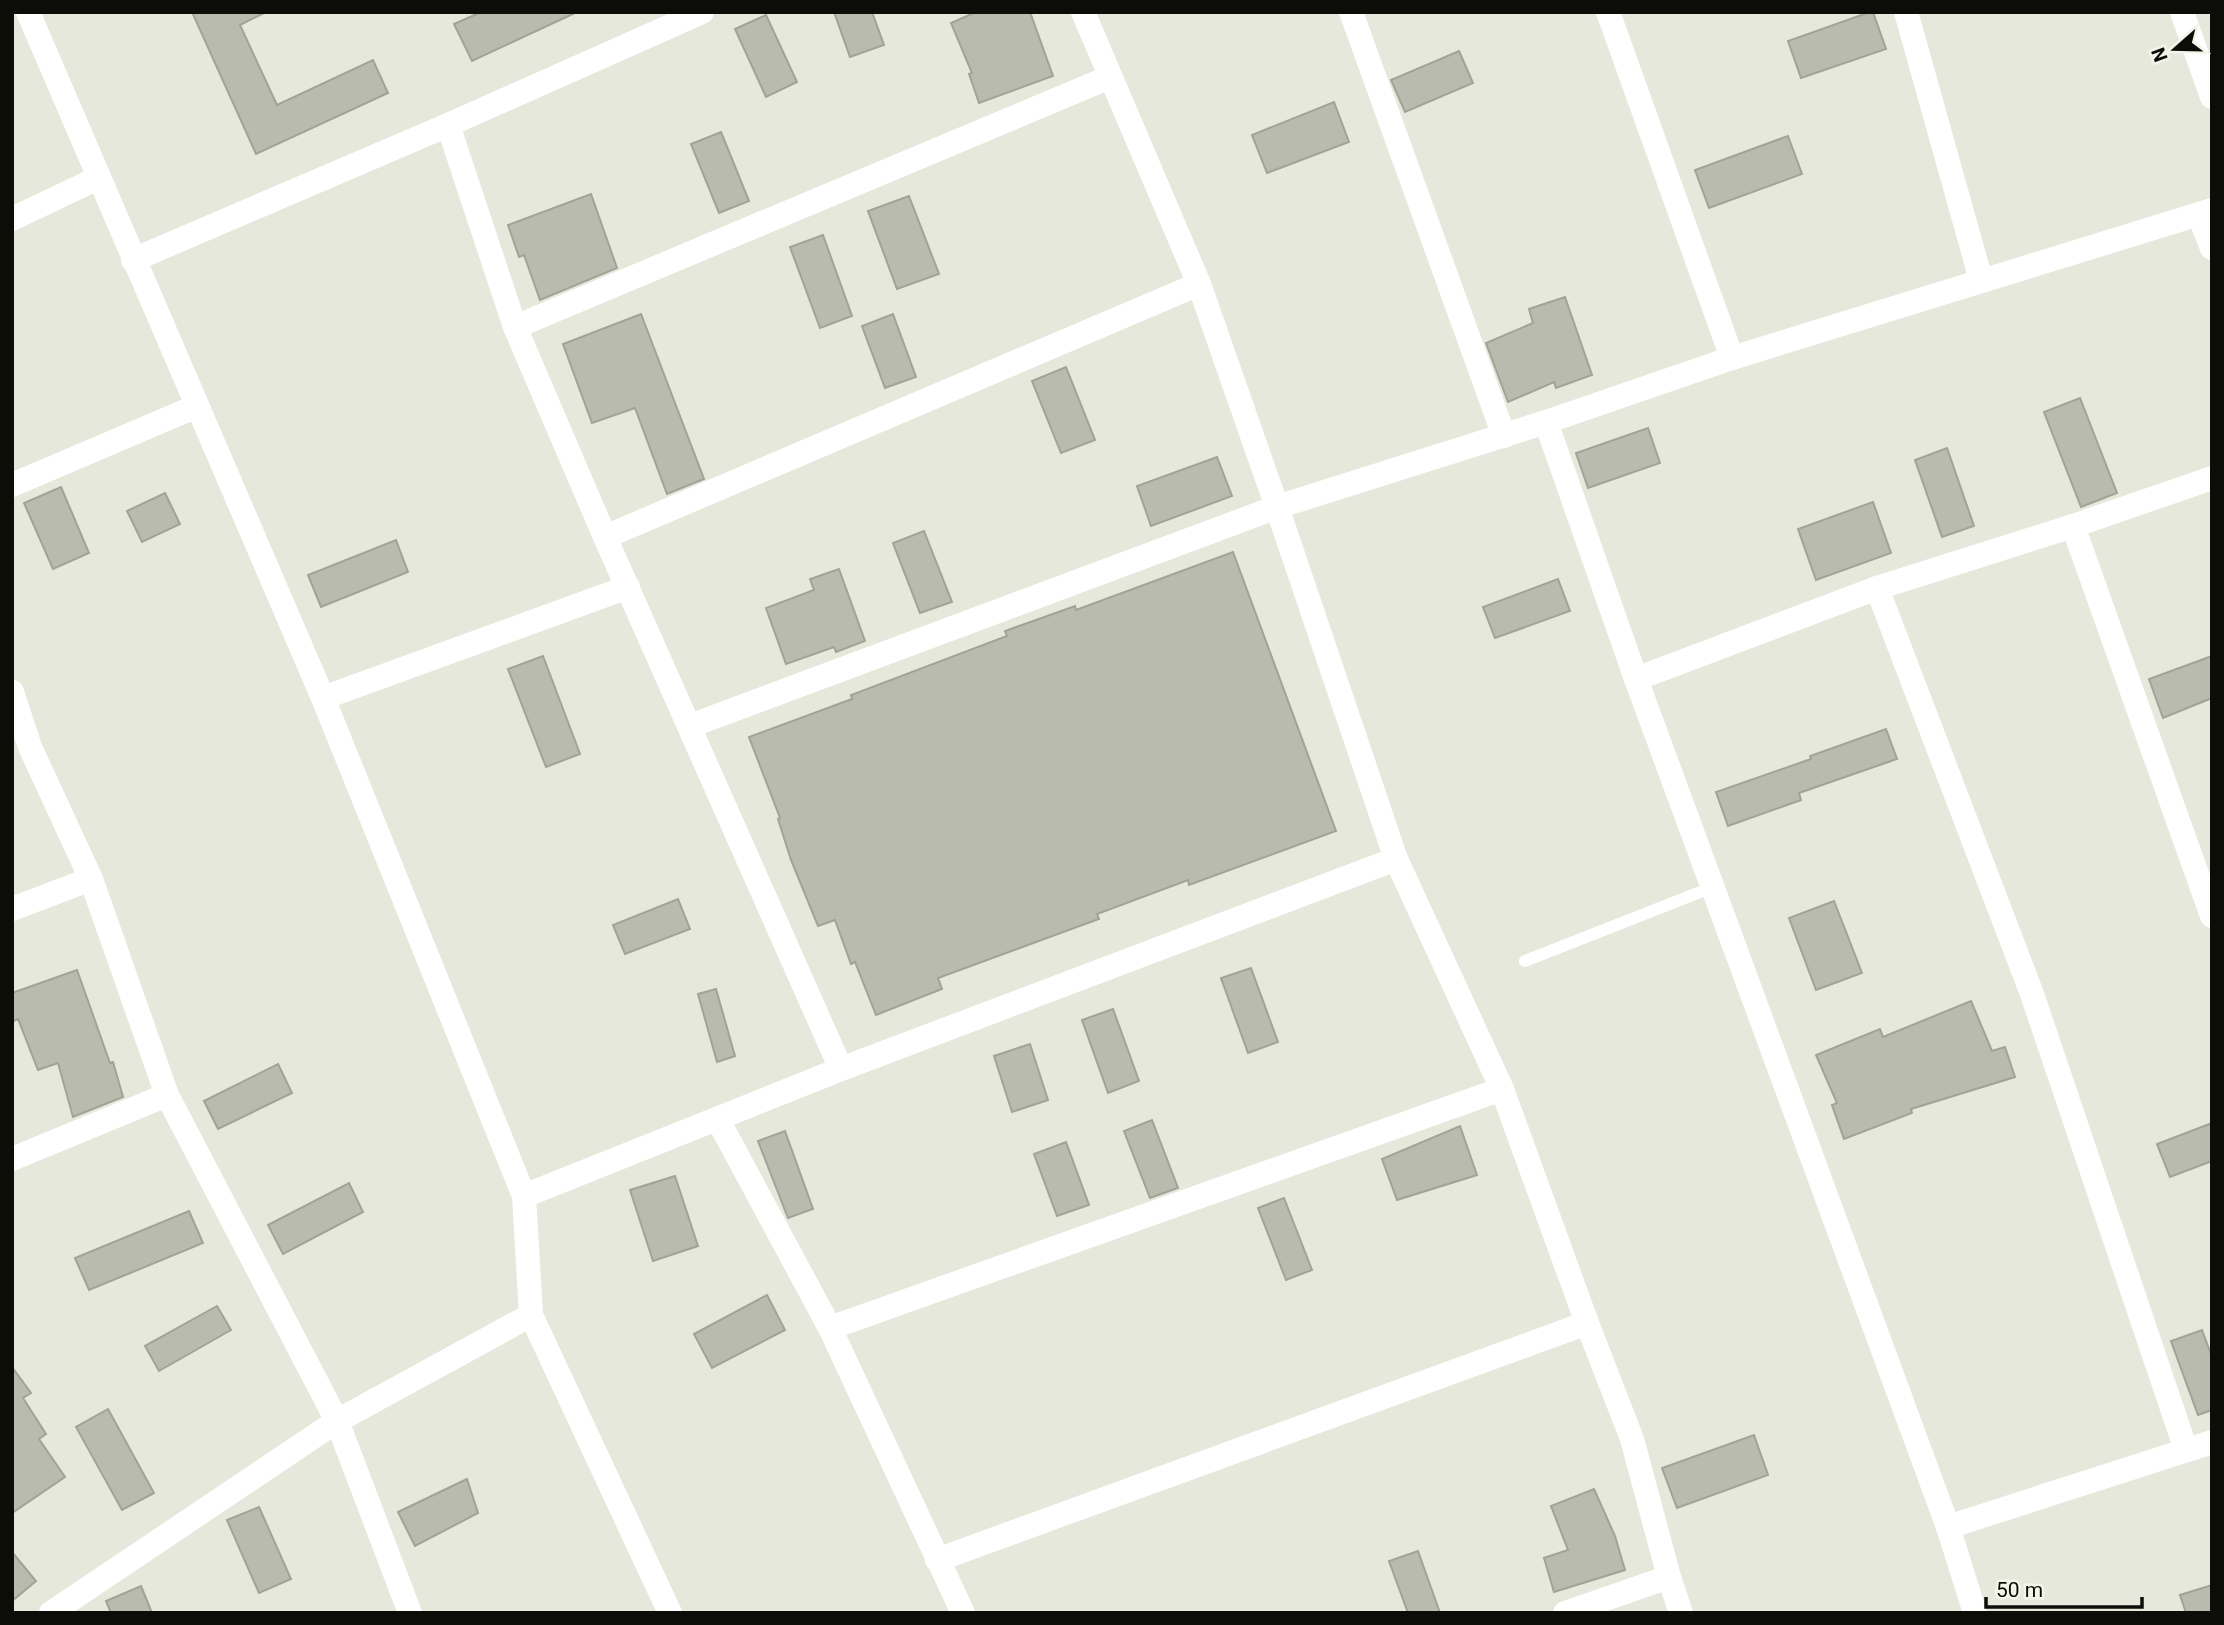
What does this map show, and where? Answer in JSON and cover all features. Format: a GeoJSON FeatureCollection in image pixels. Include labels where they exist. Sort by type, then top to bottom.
{"type":"FeatureCollection","features":[{"type":"Feature","properties":{"kind":"street"},"geometry":{"type":"LineString","coordinates":[[28,12],[323,698],[524,1196],[531,1315],[670,1613]]}},
{"type":"Feature","properties":{"kind":"street"},"geometry":{"type":"LineString","coordinates":[[133,260],[448,125],[702,12]]}},
{"type":"Feature","properties":{"kind":"street"},"geometry":{"type":"LineString","coordinates":[[1083,12],[1199,284],[1278,506],[1396,859],[1502,1089],[1632,1438],[1681,1613]]}},
{"type":"Feature","properties":{"kind":"street"},"geometry":{"type":"LineString","coordinates":[[1351,12],[1504,436]]}},
{"type":"Feature","properties":{"kind":"street"},"geometry":{"type":"LineString","coordinates":[[1608,12],[1732,358]]}},
{"type":"Feature","properties":{"kind":"street"},"geometry":{"type":"LineString","coordinates":[[1906,12],[1981,280]]}},
{"type":"Feature","properties":{"kind":"street"},"geometry":{"type":"LineString","coordinates":[[2182,12],[2212,97]]}},
{"type":"Feature","properties":{"kind":"street"},"geometry":{"type":"LineString","coordinates":[[515,327],[1110,77]]}},
{"type":"Feature","properties":{"kind":"street"},"geometry":{"type":"LineString","coordinates":[[448,125],[515,327],[841,1069]]}},
{"type":"Feature","properties":{"kind":"street"},"geometry":{"type":"LineString","coordinates":[[12,219],[98,178]]}},
{"type":"Feature","properties":{"kind":"street"},"geometry":{"type":"LineString","coordinates":[[690,726],[1278,506],[1504,436],[1732,358],[2206,213],[2212,248]]}},
{"type":"Feature","properties":{"kind":"street"},"geometry":{"type":"LineString","coordinates":[[605,537],[1199,284]]}},
{"type":"Feature","properties":{"kind":"street"},"geometry":{"type":"LineString","coordinates":[[12,485],[197,406]]}},
{"type":"Feature","properties":{"kind":"street"},"geometry":{"type":"LineString","coordinates":[[1546,422],[1636,679],[1948,1527],[1975,1613]]}},
{"type":"Feature","properties":{"kind":"street"},"geometry":{"type":"LineString","coordinates":[[1636,679],[1877,588],[2073,526],[2212,478]]}},
{"type":"Feature","properties":{"kind":"street"},"geometry":{"type":"LineString","coordinates":[[2073,526],[2212,916]]}},
{"type":"Feature","properties":{"kind":"street"},"geometry":{"type":"LineString","coordinates":[[323,698],[628,587]]}},
{"type":"Feature","properties":{"kind":"street"},"geometry":{"type":"LineString","coordinates":[[1877,588],[2032,994],[2186,1450]]}},
{"type":"Feature","properties":{"kind":"street"},"geometry":{"type":"LineString","coordinates":[[12,692],[21,750],[91,879],[167,1095],[337,1421],[410,1613]]}},
{"type":"Feature","properties":{"kind":"street"},"geometry":{"type":"LineString","coordinates":[[524,1196],[841,1069],[1396,859]]}},
{"type":"Feature","properties":{"kind":"street"},"geometry":{"type":"LineString","coordinates":[[12,909],[91,879]]}},
{"type":"Feature","properties":{"kind":"street"},"geometry":{"type":"LineString","coordinates":[[830,1328],[1502,1089]]}},
{"type":"Feature","properties":{"kind":"street"},"geometry":{"type":"LineString","coordinates":[[12,1159],[167,1095]]}},
{"type":"Feature","properties":{"kind":"street"},"geometry":{"type":"LineString","coordinates":[[718,1120],[830,1328],[963,1613]]}},
{"type":"Feature","properties":{"kind":"street"},"geometry":{"type":"LineString","coordinates":[[51,1613],[337,1421],[531,1315]]}},
{"type":"Feature","properties":{"kind":"street"},"geometry":{"type":"LineString","coordinates":[[937,1560],[1587,1323]]}},
{"type":"Feature","properties":{"kind":"street"},"geometry":{"type":"LineString","coordinates":[[1948,1527],[2212,1442]]}},
{"type":"Feature","properties":{"kind":"street"},"geometry":{"type":"LineString","coordinates":[[1565,1613],[1669,1577]]}},
{"type":"Feature","properties":{"kind":"lane"},"geometry":{"type":"LineString","coordinates":[[1525,961],[1713,887]]}},
{"type":"Feature","properties":{"kind":"building"},"geometry":{"type":"Polygon","coordinates":[[[192,12],[266,12],[240,25],[277,105],[373,60],[388,93],[256,154],[192,12]]]}},
{"type":"Feature","properties":{"kind":"building"},"geometry":{"type":"Polygon","coordinates":[[[481,12],[577,12],[472,61],[454,24],[481,12]]]}},
{"type":"Feature","properties":{"kind":"building"},"geometry":{"type":"Polygon","coordinates":[[[834,12],[872,12],[884,45],[850,57],[834,12]]]}},
{"type":"Feature","properties":{"kind":"building"},"geometry":{"type":"Polygon","coordinates":[[[976,12],[1030,12],[1053,76],[979,103],[969,74],[972,73],[951,23],[976,12]]]}},
{"type":"Feature","properties":{"kind":"building"},"geometry":{"type":"Polygon","coordinates":[[[1873,12],[1886,49],[1801,78],[1788,41],[1873,12]]]}},
{"type":"Feature","properties":{"kind":"building"},"geometry":{"type":"Polygon","coordinates":[[[766,15],[797,82],[766,97],[735,29],[766,15]]]}},
{"type":"Feature","properties":{"kind":"building"},"geometry":{"type":"Polygon","coordinates":[[[1459,51],[1473,83],[1405,112],[1391,80],[1459,51]]]}},
{"type":"Feature","properties":{"kind":"building"},"geometry":{"type":"Polygon","coordinates":[[[1334,102],[1349,142],[1267,173],[1252,135],[1334,102]]]}},
{"type":"Feature","properties":{"kind":"building"},"geometry":{"type":"Polygon","coordinates":[[[721,132],[749,201],[719,213],[691,144],[721,132]]]}},
{"type":"Feature","properties":{"kind":"building"},"geometry":{"type":"Polygon","coordinates":[[[1788,136],[1802,174],[1709,208],[1695,170],[1788,136]]]}},
{"type":"Feature","properties":{"kind":"building"},"geometry":{"type":"Polygon","coordinates":[[[591,194],[617,268],[540,300],[524,255],[519,257],[508,225],[591,194]]]}},
{"type":"Feature","properties":{"kind":"building"},"geometry":{"type":"Polygon","coordinates":[[[909,196],[939,274],[897,289],[868,211],[909,196]]]}},
{"type":"Feature","properties":{"kind":"building"},"geometry":{"type":"Polygon","coordinates":[[[823,235],[852,316],[820,328],[790,247],[823,235]]]}},
{"type":"Feature","properties":{"kind":"building"},"geometry":{"type":"Polygon","coordinates":[[[1565,297],[1592,375],[1556,388],[1554,382],[1508,402],[1486,343],[1533,323],[1529,309],[1565,297]]]}},
{"type":"Feature","properties":{"kind":"building"},"geometry":{"type":"Polygon","coordinates":[[[641,314],[704,479],[667,494],[635,408],[592,423],[563,344],[641,314]]]}},
{"type":"Feature","properties":{"kind":"building"},"geometry":{"type":"Polygon","coordinates":[[[893,314],[916,377],[885,388],[862,326],[893,314]]]}},
{"type":"Feature","properties":{"kind":"building"},"geometry":{"type":"Polygon","coordinates":[[[1066,367],[1095,440],[1061,453],[1032,381],[1066,367]]]}},
{"type":"Feature","properties":{"kind":"building"},"geometry":{"type":"Polygon","coordinates":[[[2080,398],[2117,493],[2081,507],[2044,412],[2080,398]]]}},
{"type":"Feature","properties":{"kind":"building"},"geometry":{"type":"Polygon","coordinates":[[[1648,428],[1660,463],[1588,488],[1576,453],[1648,428]]]}},
{"type":"Feature","properties":{"kind":"building"},"geometry":{"type":"Polygon","coordinates":[[[1947,448],[1974,526],[1942,537],[1915,460],[1947,448]]]}},
{"type":"Feature","properties":{"kind":"building"},"geometry":{"type":"Polygon","coordinates":[[[1217,457],[1232,496],[1151,526],[1137,486],[1217,457]]]}},
{"type":"Feature","properties":{"kind":"building"},"geometry":{"type":"Polygon","coordinates":[[[61,487],[89,553],[53,569],[24,503],[61,487]]]}},
{"type":"Feature","properties":{"kind":"building"},"geometry":{"type":"Polygon","coordinates":[[[165,493],[180,524],[142,542],[127,511],[165,493]]]}},
{"type":"Feature","properties":{"kind":"building"},"geometry":{"type":"Polygon","coordinates":[[[1873,502],[1891,553],[1816,580],[1798,529],[1873,502]]]}},
{"type":"Feature","properties":{"kind":"building"},"geometry":{"type":"Polygon","coordinates":[[[924,531],[952,602],[920,613],[893,543],[924,531]]]}},
{"type":"Feature","properties":{"kind":"building"},"geometry":{"type":"Polygon","coordinates":[[[396,540],[408,572],[321,607],[308,575],[396,540]]]}},
{"type":"Feature","properties":{"kind":"building"},"geometry":{"type":"Polygon","coordinates":[[[1233,552],[1336,831],[1189,885],[1188,880],[1097,914],[1099,919],[938,978],[942,989],[876,1015],[855,962],[851,964],[835,920],[818,926],[791,860],[778,819],[780,818],[749,737],[852,699],[851,695],[1007,636],[1005,631],[1075,606],[1076,610],[1233,552]]]}},
{"type":"Feature","properties":{"kind":"building"},"geometry":{"type":"Polygon","coordinates":[[[839,569],[865,641],[836,652],[834,647],[786,664],[766,608],[814,590],[810,579],[839,569]]]}},
{"type":"Feature","properties":{"kind":"building"},"geometry":{"type":"Polygon","coordinates":[[[1558,579],[1570,611],[1495,638],[1483,607],[1558,579]]]}},
{"type":"Feature","properties":{"kind":"building"},"geometry":{"type":"Polygon","coordinates":[[[543,656],[580,754],[546,767],[508,669],[543,656]]]}},
{"type":"Feature","properties":{"kind":"building"},"geometry":{"type":"Polygon","coordinates":[[[2212,656],[2212,698],[2163,718],[2149,679],[2212,656]]]}},
{"type":"Feature","properties":{"kind":"building"},"geometry":{"type":"Polygon","coordinates":[[[1886,729],[1897,759],[1799,793],[1801,800],[1728,826],[1716,792],[1886,729]]]}},
{"type":"Feature","properties":{"kind":"building"},"geometry":{"type":"Polygon","coordinates":[[[678,899],[690,929],[625,954],[613,925],[678,899]]]}},
{"type":"Feature","properties":{"kind":"building"},"geometry":{"type":"Polygon","coordinates":[[[1834,901],[1862,973],[1816,990],[1789,918],[1834,901]]]}},
{"type":"Feature","properties":{"kind":"building"},"geometry":{"type":"Polygon","coordinates":[[[1251,968],[1278,1042],[1248,1053],[1221,978],[1251,968]]]}},
{"type":"Feature","properties":{"kind":"building"},"geometry":{"type":"Polygon","coordinates":[[[77,970],[110,1063],[113,1062],[123,1097],[73,1117],[58,1063],[38,1070],[18,1019],[12,1022],[12,993],[77,970]]]}},
{"type":"Feature","properties":{"kind":"building"},"geometry":{"type":"Polygon","coordinates":[[[716,989],[735,1056],[717,1062],[698,994],[716,989]]]}},
{"type":"Feature","properties":{"kind":"building"},"geometry":{"type":"Polygon","coordinates":[[[1971,1001],[1992,1051],[2005,1047],[2015,1077],[1911,1109],[1912,1113],[1844,1139],[1832,1105],[1837,1103],[1816,1055],[1880,1029],[1883,1037],[1971,1001]]]}},
{"type":"Feature","properties":{"kind":"building"},"geometry":{"type":"Polygon","coordinates":[[[1113,1009],[1139,1081],[1108,1093],[1082,1020],[1113,1009]]]}},
{"type":"Feature","properties":{"kind":"building"},"geometry":{"type":"Polygon","coordinates":[[[1030,1044],[1048,1100],[1012,1112],[994,1056],[1030,1044]]]}},
{"type":"Feature","properties":{"kind":"building"},"geometry":{"type":"Polygon","coordinates":[[[278,1064],[292,1093],[218,1129],[204,1101],[278,1064]]]}},
{"type":"Feature","properties":{"kind":"building"},"geometry":{"type":"Polygon","coordinates":[[[1152,1120],[1178,1188],[1150,1198],[1124,1131],[1152,1120]]]}},
{"type":"Feature","properties":{"kind":"building"},"geometry":{"type":"Polygon","coordinates":[[[2212,1123],[2212,1161],[2170,1177],[2157,1144],[2212,1123]]]}},
{"type":"Feature","properties":{"kind":"building"},"geometry":{"type":"Polygon","coordinates":[[[1460,1126],[1477,1175],[1397,1200],[1382,1159],[1460,1126]]]}},
{"type":"Feature","properties":{"kind":"building"},"geometry":{"type":"Polygon","coordinates":[[[785,1131],[813,1209],[788,1218],[758,1141],[785,1131]]]}},
{"type":"Feature","properties":{"kind":"building"},"geometry":{"type":"Polygon","coordinates":[[[1066,1142],[1089,1205],[1057,1216],[1034,1154],[1066,1142]]]}},
{"type":"Feature","properties":{"kind":"building"},"geometry":{"type":"Polygon","coordinates":[[[675,1176],[698,1246],[653,1261],[630,1190],[675,1176]]]}},
{"type":"Feature","properties":{"kind":"building"},"geometry":{"type":"Polygon","coordinates":[[[349,1183],[363,1212],[283,1254],[268,1225],[349,1183]]]}},
{"type":"Feature","properties":{"kind":"building"},"geometry":{"type":"Polygon","coordinates":[[[1284,1198],[1312,1270],[1286,1280],[1258,1208],[1284,1198]]]}},
{"type":"Feature","properties":{"kind":"building"},"geometry":{"type":"Polygon","coordinates":[[[189,1211],[203,1243],[89,1290],[75,1258],[189,1211]]]}},
{"type":"Feature","properties":{"kind":"building"},"geometry":{"type":"Polygon","coordinates":[[[767,1295],[785,1330],[712,1368],[694,1334],[767,1295]]]}},
{"type":"Feature","properties":{"kind":"building"},"geometry":{"type":"Polygon","coordinates":[[[217,1306],[231,1330],[159,1371],[145,1346],[217,1306]]]}},
{"type":"Feature","properties":{"kind":"building"},"geometry":{"type":"Polygon","coordinates":[[[2202,1330],[2212,1357],[2212,1410],[2198,1415],[2171,1341],[2202,1330]]]}},
{"type":"Feature","properties":{"kind":"building"},"geometry":{"type":"Polygon","coordinates":[[[12,1367],[31,1393],[23,1398],[46,1434],[39,1439],[65,1477],[12,1513],[12,1367]]]}},
{"type":"Feature","properties":{"kind":"building"},"geometry":{"type":"Polygon","coordinates":[[[108,1409],[154,1493],[122,1510],[76,1427],[108,1409]]]}},
{"type":"Feature","properties":{"kind":"building"},"geometry":{"type":"Polygon","coordinates":[[[1754,1435],[1768,1475],[1677,1508],[1662,1468],[1754,1435]]]}},
{"type":"Feature","properties":{"kind":"building"},"geometry":{"type":"Polygon","coordinates":[[[467,1479],[478,1513],[415,1546],[398,1512],[467,1479]]]}},
{"type":"Feature","properties":{"kind":"building"},"geometry":{"type":"Polygon","coordinates":[[[1594,1489],[1615,1536],[1625,1570],[1554,1592],[1544,1558],[1568,1550],[1551,1506],[1594,1489]]]}},
{"type":"Feature","properties":{"kind":"building"},"geometry":{"type":"Polygon","coordinates":[[[259,1507],[291,1579],[259,1593],[227,1520],[259,1507]]]}},
{"type":"Feature","properties":{"kind":"building"},"geometry":{"type":"Polygon","coordinates":[[[1418,1551],[1440,1613],[1408,1613],[1389,1561],[1418,1551]]]}},
{"type":"Feature","properties":{"kind":"building"},"geometry":{"type":"Polygon","coordinates":[[[12,1552],[36,1581],[12,1601],[12,1552]]]}},
{"type":"Feature","properties":{"kind":"building"},"geometry":{"type":"Polygon","coordinates":[[[2212,1585],[2212,1613],[2186,1613],[2180,1595],[2212,1585]]]}},
{"type":"Feature","properties":{"kind":"building"},"geometry":{"type":"Polygon","coordinates":[[[141,1586],[152,1613],[111,1613],[106,1601],[141,1586]]]}}]}
